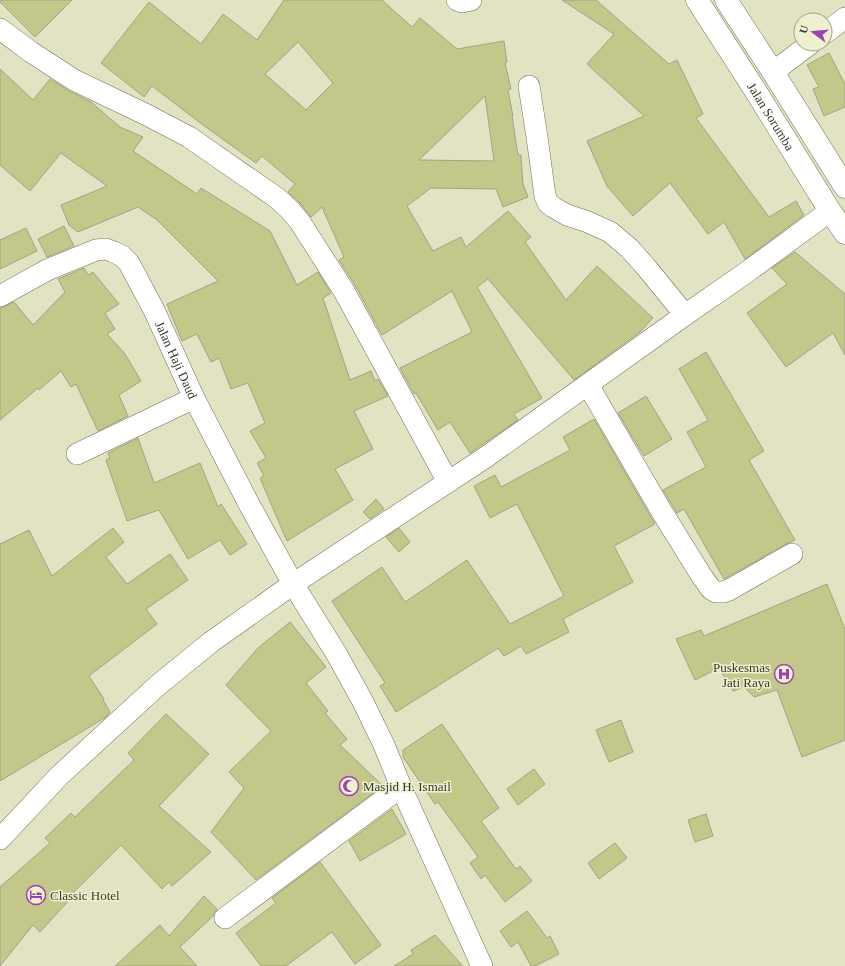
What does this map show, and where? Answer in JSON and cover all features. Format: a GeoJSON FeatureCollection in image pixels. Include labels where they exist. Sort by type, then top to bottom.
{"type":"FeatureCollection","features":[{"type":"Feature","properties":{"kind":"street"},"geometry":{"type":"LineString","coordinates":[[458,0],[462,2],[471,0]]}},
{"type":"Feature","properties":{"kind":"street","name":"Jalan Sorumba"},"geometry":{"type":"LineString","coordinates":[[697,0],[845,233]]}},
{"type":"Feature","properties":{"kind":"street","name":"Jalan Sorumba"},"geometry":{"type":"LineString","coordinates":[[726,0],[845,186]]}},
{"type":"Feature","properties":{"kind":"street"},"geometry":{"type":"LineString","coordinates":[[833,27],[845,18]]}},
{"type":"Feature","properties":{"kind":"street"},"geometry":{"type":"LineString","coordinates":[[0,29],[31,52],[74,80],[189,137],[277,198],[290,210],[300,222],[344,291],[448,482]]}},
{"type":"Feature","properties":{"kind":"street"},"geometry":{"type":"LineString","coordinates":[[773,72],[799,52]]}},
{"type":"Feature","properties":{"kind":"street"},"geometry":{"type":"LineString","coordinates":[[529,86],[545,196],[548,203],[566,215],[588,222],[610,232],[629,248],[646,266],[685,315]]}},
{"type":"Feature","properties":{"kind":"street"},"geometry":{"type":"LineString","coordinates":[[0,839],[59,776],[157,686],[211,642],[293,584],[486,457],[747,272],[830,211]]}},
{"type":"Feature","properties":{"kind":"street","name":"Jalan Haji Daud"},"geometry":{"type":"LineString","coordinates":[[0,296],[47,270],[96,250],[106,249],[114,252],[122,256],[129,263],[154,310],[194,398],[250,506],[293,584],[336,653],[362,700],[384,745],[482,966]]}},
{"type":"Feature","properties":{"kind":"street"},"geometry":{"type":"LineString","coordinates":[[588,385],[662,512],[700,575],[711,589],[716,592],[729,590],[792,554]]}},
{"type":"Feature","properties":{"kind":"street"},"geometry":{"type":"LineString","coordinates":[[77,454],[194,398]]}},
{"type":"Feature","properties":{"kind":"street"},"geometry":{"type":"LineString","coordinates":[[225,918],[402,787]]}},
{"type":"Feature","properties":{"kind":"building"},"geometry":{"type":"Polygon","coordinates":[[[0,0],[72,0],[35,37],[0,2],[0,0]]]}},
{"type":"Feature","properties":{"kind":"building"},"geometry":{"type":"Polygon","coordinates":[[[284,0],[382,0],[412,27],[420,18],[457,49],[504,41],[507,62],[505,63],[511,89],[508,90],[518,155],[521,155],[523,184],[528,197],[503,207],[496,189],[431,188],[407,206],[433,251],[461,237],[466,247],[508,211],[531,237],[525,242],[566,300],[597,266],[653,318],[640,332],[574,380],[488,279],[477,287],[542,398],[514,414],[518,420],[470,453],[450,422],[438,430],[416,393],[414,394],[400,368],[472,332],[452,291],[382,335],[355,285],[339,260],[344,257],[322,207],[311,217],[299,202],[288,192],[295,184],[262,156],[256,163],[152,86],[144,97],[101,63],[149,2],[201,44],[223,14],[257,40],[284,0]],[[298,42],[265,74],[306,110],[333,83],[298,42]],[[485,96],[419,160],[494,161],[485,96]]]}},
{"type":"Feature","properties":{"kind":"building"},"geometry":{"type":"Polygon","coordinates":[[[562,0],[596,0],[669,64],[677,60],[703,114],[696,118],[769,217],[796,201],[804,215],[745,259],[724,222],[708,234],[670,183],[633,216],[607,186],[587,141],[644,116],[587,64],[614,34],[562,0]]]}},
{"type":"Feature","properties":{"kind":"building"},"geometry":{"type":"Polygon","coordinates":[[[829,53],[845,84],[845,107],[824,116],[813,89],[819,87],[807,65],[829,53]]]}},
{"type":"Feature","properties":{"kind":"building"},"geometry":{"type":"Polygon","coordinates":[[[0,69],[33,100],[50,79],[91,102],[120,127],[143,137],[133,151],[197,194],[201,188],[270,231],[297,285],[318,272],[331,293],[323,298],[350,380],[371,371],[375,381],[378,379],[388,396],[354,411],[373,449],[335,469],[353,500],[287,541],[260,478],[264,476],[257,463],[266,458],[250,431],[265,423],[248,383],[231,389],[219,358],[211,362],[197,334],[182,341],[167,304],[218,281],[157,220],[138,207],[78,232],[69,225],[61,205],[107,186],[61,153],[30,191],[0,165],[0,69]]]}},
{"type":"Feature","properties":{"kind":"building"},"geometry":{"type":"Polygon","coordinates":[[[64,226],[74,246],[47,257],[38,239],[64,226]]]}},
{"type":"Feature","properties":{"kind":"building"},"geometry":{"type":"Polygon","coordinates":[[[26,228],[37,251],[0,269],[0,240],[26,228]]]}},
{"type":"Feature","properties":{"kind":"building"},"geometry":{"type":"Polygon","coordinates":[[[795,252],[845,294],[845,355],[833,333],[786,367],[747,313],[787,284],[772,268],[795,252]]]}},
{"type":"Feature","properties":{"kind":"building"},"geometry":{"type":"Polygon","coordinates":[[[84,268],[88,275],[93,272],[119,304],[105,313],[115,329],[107,334],[125,354],[141,381],[119,395],[128,416],[98,431],[76,384],[71,387],[61,371],[0,420],[0,308],[14,302],[33,325],[65,292],[58,279],[84,268]]]}},
{"type":"Feature","properties":{"kind":"building"},"geometry":{"type":"Polygon","coordinates":[[[706,352],[764,451],[749,460],[795,540],[724,579],[684,509],[677,513],[663,490],[706,467],[687,432],[708,420],[679,369],[706,352]]]}},
{"type":"Feature","properties":{"kind":"building"},"geometry":{"type":"Polygon","coordinates":[[[646,396],[672,439],[644,456],[618,413],[646,396]]]}},
{"type":"Feature","properties":{"kind":"building"},"geometry":{"type":"Polygon","coordinates":[[[594,419],[655,524],[614,546],[633,582],[563,619],[569,632],[526,654],[521,646],[504,656],[498,648],[396,712],[380,686],[385,683],[332,601],[382,567],[405,602],[467,560],[510,624],[564,596],[517,504],[490,518],[474,486],[495,475],[501,487],[570,450],[563,437],[594,419]]]}},
{"type":"Feature","properties":{"kind":"building"},"geometry":{"type":"Polygon","coordinates":[[[138,438],[154,483],[200,463],[218,507],[221,504],[247,544],[230,555],[220,540],[188,559],[159,510],[127,521],[106,460],[110,458],[108,453],[138,438]]]}},
{"type":"Feature","properties":{"kind":"building"},"geometry":{"type":"Polygon","coordinates":[[[376,499],[384,509],[370,519],[363,512],[376,499]]]}},
{"type":"Feature","properties":{"kind":"building"},"geometry":{"type":"Polygon","coordinates":[[[113,528],[124,542],[106,557],[127,584],[170,554],[188,580],[146,609],[157,624],[89,676],[104,699],[103,700],[110,712],[106,717],[0,781],[0,544],[29,530],[52,576],[113,528]]]}},
{"type":"Feature","properties":{"kind":"building"},"geometry":{"type":"Polygon","coordinates":[[[399,528],[410,542],[399,552],[386,537],[399,528]]]}},
{"type":"Feature","properties":{"kind":"building","name":"Puskesmas Jati Raya"},"geometry":{"type":"Polygon","coordinates":[[[827,584],[845,629],[845,740],[802,757],[777,690],[754,697],[744,687],[733,691],[719,668],[695,680],[676,639],[701,630],[704,636],[827,584]]]}},
{"type":"Feature","properties":{"kind":"building"},"geometry":{"type":"Polygon","coordinates":[[[290,622],[326,667],[306,683],[328,711],[325,713],[347,739],[340,745],[383,786],[256,880],[211,832],[244,788],[229,772],[271,731],[226,685],[258,648],[290,622]]]}},
{"type":"Feature","properties":{"kind":"building"},"geometry":{"type":"Polygon","coordinates":[[[166,714],[209,754],[159,806],[211,852],[172,886],[169,882],[162,889],[121,845],[71,895],[73,896],[40,932],[33,925],[0,966],[0,887],[50,843],[45,838],[71,813],[75,817],[134,760],[128,753],[166,714]]]}},
{"type":"Feature","properties":{"kind":"building"},"geometry":{"type":"Polygon","coordinates":[[[621,720],[633,752],[609,762],[596,730],[621,720]]]}},
{"type":"Feature","properties":{"kind":"building"},"geometry":{"type":"Polygon","coordinates":[[[442,724],[499,808],[481,821],[516,869],[520,866],[532,881],[505,902],[485,875],[481,879],[470,863],[478,857],[438,802],[435,804],[403,757],[403,750],[442,724]]]}},
{"type":"Feature","properties":{"kind":"building"},"geometry":{"type":"Polygon","coordinates":[[[534,769],[545,784],[518,805],[507,789],[534,769]]]}},
{"type":"Feature","properties":{"kind":"building"},"geometry":{"type":"Polygon","coordinates":[[[392,809],[406,834],[360,861],[349,841],[392,809]]]}},
{"type":"Feature","properties":{"kind":"building"},"geometry":{"type":"Polygon","coordinates":[[[706,814],[713,836],[695,842],[688,820],[706,814]]]}},
{"type":"Feature","properties":{"kind":"building"},"geometry":{"type":"Polygon","coordinates":[[[615,843],[627,858],[599,879],[588,863],[615,843]]]}},
{"type":"Feature","properties":{"kind":"building"},"geometry":{"type":"Polygon","coordinates":[[[320,862],[381,945],[355,964],[332,932],[286,966],[261,966],[236,933],[276,903],[272,898],[320,862]]]}},
{"type":"Feature","properties":{"kind":"building"},"geometry":{"type":"Polygon","coordinates":[[[204,896],[217,909],[213,916],[180,947],[197,966],[115,966],[160,925],[169,936],[204,896]]]}},
{"type":"Feature","properties":{"kind":"building"},"geometry":{"type":"Polygon","coordinates":[[[527,911],[547,938],[550,936],[559,954],[535,966],[531,966],[518,942],[511,947],[500,931],[527,911]]]}},
{"type":"Feature","properties":{"kind":"building"},"geometry":{"type":"Polygon","coordinates":[[[435,935],[463,966],[394,966],[413,954],[411,950],[435,935]]]}},
{"type":"Feature","properties":{"kind":"place","name":"Puskesmas Jati Raya"},"geometry":{"type":"Point","coordinates":[784,674]}},
{"type":"Feature","properties":{"kind":"place","name":"Masjid H. Ismail"},"geometry":{"type":"Point","coordinates":[349,786]}},
{"type":"Feature","properties":{"kind":"place","name":"Classic Hotel"},"geometry":{"type":"Point","coordinates":[36,895]}}]}
